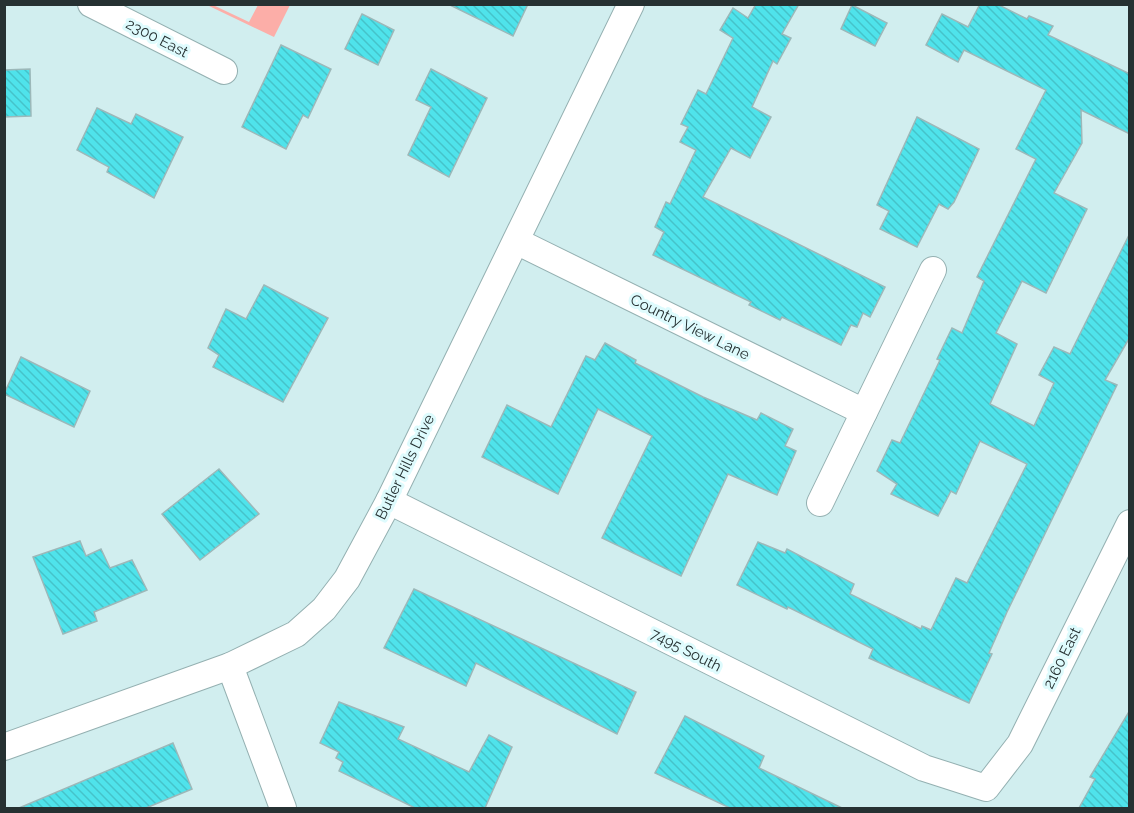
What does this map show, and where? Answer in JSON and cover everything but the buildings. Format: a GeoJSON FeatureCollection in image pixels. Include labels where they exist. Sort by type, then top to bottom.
{"type":"FeatureCollection","features":[{"type":"Feature","properties":{"kind":"street","name":"2300 East"},"geometry":{"type":"LineString","coordinates":[[91,4],[224,71]]}},
{"type":"Feature","properties":{"kind":"street","name":"Butler Hills Drive"},"geometry":{"type":"LineString","coordinates":[[4,747],[230,666],[296,634],[324,609],[347,579],[389,501],[631,4]]}},
{"type":"Feature","properties":{"kind":"street","name":"Country View Lane"},"geometry":{"type":"LineString","coordinates":[[516,241],[864,412]]}},
{"type":"Feature","properties":{"kind":"street"},"geometry":{"type":"LineString","coordinates":[[820,503],[933,270]]}},
{"type":"Feature","properties":{"kind":"street","name":"7495 South"},"geometry":{"type":"LineString","coordinates":[[389,501],[924,768],[987,788]]}},
{"type":"Feature","properties":{"kind":"street","name":"2160 East"},"geometry":{"type":"LineString","coordinates":[[987,788],[1020,744],[1130,523]]}},
{"type":"Feature","properties":{"kind":"street"},"geometry":{"type":"LineString","coordinates":[[230,666],[283,808]]}},
{"type":"Feature","properties":{"kind":"shaded area"},"geometry":{"type":"Polygon","coordinates":[[[207,5],[213,5],[249,22],[258,5],[290,5],[274,37],[207,5]]]}}]}
